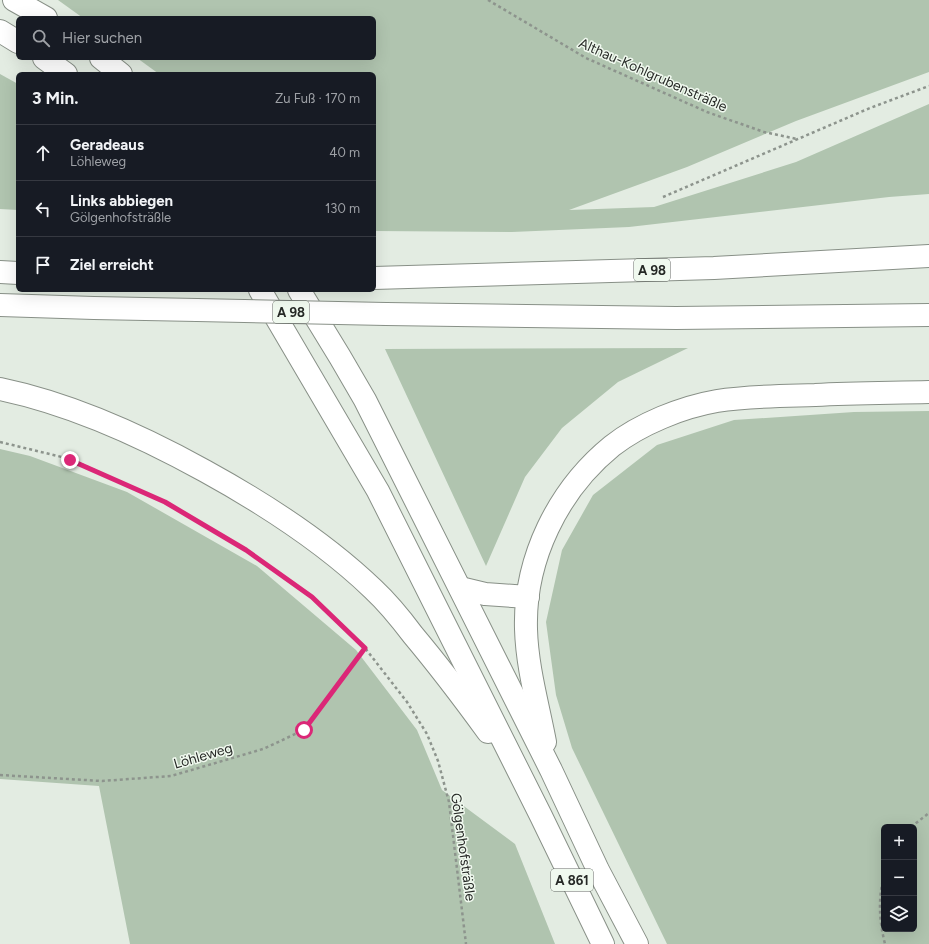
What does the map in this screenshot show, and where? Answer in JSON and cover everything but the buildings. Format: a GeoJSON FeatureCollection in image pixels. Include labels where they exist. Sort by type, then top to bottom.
{"type":"FeatureCollection","features":[{"type":"Feature","properties":{"kind":"main road"},"geometry":{"type":"LineString","coordinates":[[14,0],[42,16]]}},
{"type":"Feature","properties":{"kind":"main road"},"geometry":{"type":"LineString","coordinates":[[0,31],[16,41]]}},
{"type":"Feature","properties":{"kind":"main road"},"geometry":{"type":"LineString","coordinates":[[47,60],[63,72]]}},
{"type":"Feature","properties":{"kind":"main road"},"geometry":{"type":"LineString","coordinates":[[104,60],[118,72]]}},
{"type":"Feature","properties":{"kind":"main road","name":"A 98"},"geometry":{"type":"LineString","coordinates":[[376,278],[714,268],[929,256]]}},
{"type":"Feature","properties":{"kind":"main road"},"geometry":{"type":"LineString","coordinates":[[0,272],[16,273]]}},
{"type":"Feature","properties":{"kind":"main road"},"geometry":{"type":"LineString","coordinates":[[261,292],[378,491],[541,816]]}},
{"type":"Feature","properties":{"kind":"main road"},"geometry":{"type":"LineString","coordinates":[[300,292],[365,400],[551,770]]}},
{"type":"Feature","properties":{"kind":"main road","name":"A 98"},"geometry":{"type":"LineString","coordinates":[[0,304],[94,308],[676,318],[929,315]]}},
{"type":"Feature","properties":{"kind":"main road"},"geometry":{"type":"LineString","coordinates":[[0,389],[26,394],[81,412],[135,435],[174,454],[262,504],[304,532],[340,560],[374,590],[427,651],[500,749],[541,816]]}},
{"type":"Feature","properties":{"kind":"main road"},"geometry":{"type":"LineString","coordinates":[[551,770],[528,652],[526,628],[528,596],[533,568],[543,538],[562,502],[586,470],[613,446],[644,426],[684,410],[716,402],[754,397],[929,392]]}},
{"type":"Feature","properties":{"kind":"main road"},"geometry":{"type":"LineString","coordinates":[[460,588],[485,594],[528,596]]}},
{"type":"Feature","properties":{"kind":"main road","name":"A 861"},"geometry":{"type":"LineString","coordinates":[[551,770],[598,870],[637,944]]}},
{"type":"Feature","properties":{"kind":"main road","name":"A 861"},"geometry":{"type":"LineString","coordinates":[[541,816],[603,944]]}},
{"type":"Feature","properties":{"kind":"path","name":"Althau-Kohlgrubensträßle"},"geometry":{"type":"LineString","coordinates":[[488,0],[586,58],[707,112],[764,132],[797,139]]}},
{"type":"Feature","properties":{"kind":"path"},"geometry":{"type":"LineString","coordinates":[[663,197],[870,108],[929,86]]}},
{"type":"Feature","properties":{"kind":"path","name":"Gölgenhofsträßle"},"geometry":{"type":"LineString","coordinates":[[0,442],[70,460],[165,502],[246,550],[306,593],[365,648],[407,702],[427,734],[438,761],[449,802],[466,944]]}},
{"type":"Feature","properties":{"kind":"path","name":"Löhleweg"},"geometry":{"type":"LineString","coordinates":[[0,775],[102,781],[171,776],[263,749],[304,730],[365,648]]}},
{"type":"Feature","properties":{"kind":"path"},"geometry":{"type":"LineString","coordinates":[[915,824],[929,813]]}},
{"type":"Feature","properties":{"kind":"path"},"geometry":{"type":"LineString","coordinates":[[881,886],[879,910],[885,944]]}},
{"type":"Feature","properties":{"kind":"green space"},"geometry":{"type":"Polygon","coordinates":[[[58,0],[929,0],[929,72],[796,121],[687,167],[569,210],[654,207],[796,162],[929,104],[929,194],[889,197],[629,227],[512,232],[376,231],[376,72],[156,72],[140,60],[376,60],[376,16],[80,16],[58,0]]]}},
{"type":"Feature","properties":{"kind":"green space"},"geometry":{"type":"Polygon","coordinates":[[[0,74],[16,83],[16,210],[0,209],[0,74]]]}},
{"type":"Feature","properties":{"kind":"green space"},"geometry":{"type":"Polygon","coordinates":[[[688,348],[618,382],[562,428],[525,477],[486,566],[385,349],[688,348]]]}},
{"type":"Feature","properties":{"kind":"green space"},"geometry":{"type":"Polygon","coordinates":[[[929,411],[929,944],[667,944],[572,748],[556,695],[546,622],[562,550],[593,495],[657,445],[734,420],[854,412],[929,411]]]}},
{"type":"Feature","properties":{"kind":"green space"},"geometry":{"type":"Polygon","coordinates":[[[0,449],[30,456],[127,492],[257,566],[356,650],[417,730],[442,790],[515,844],[555,944],[130,944],[99,786],[0,779],[0,449]]]}},
{"type":"Feature","properties":{"kind":"route"},"geometry":{"type":"LineString","coordinates":[[70,460],[165,502],[246,550],[312,597],[365,648],[304,730]]}}]}
